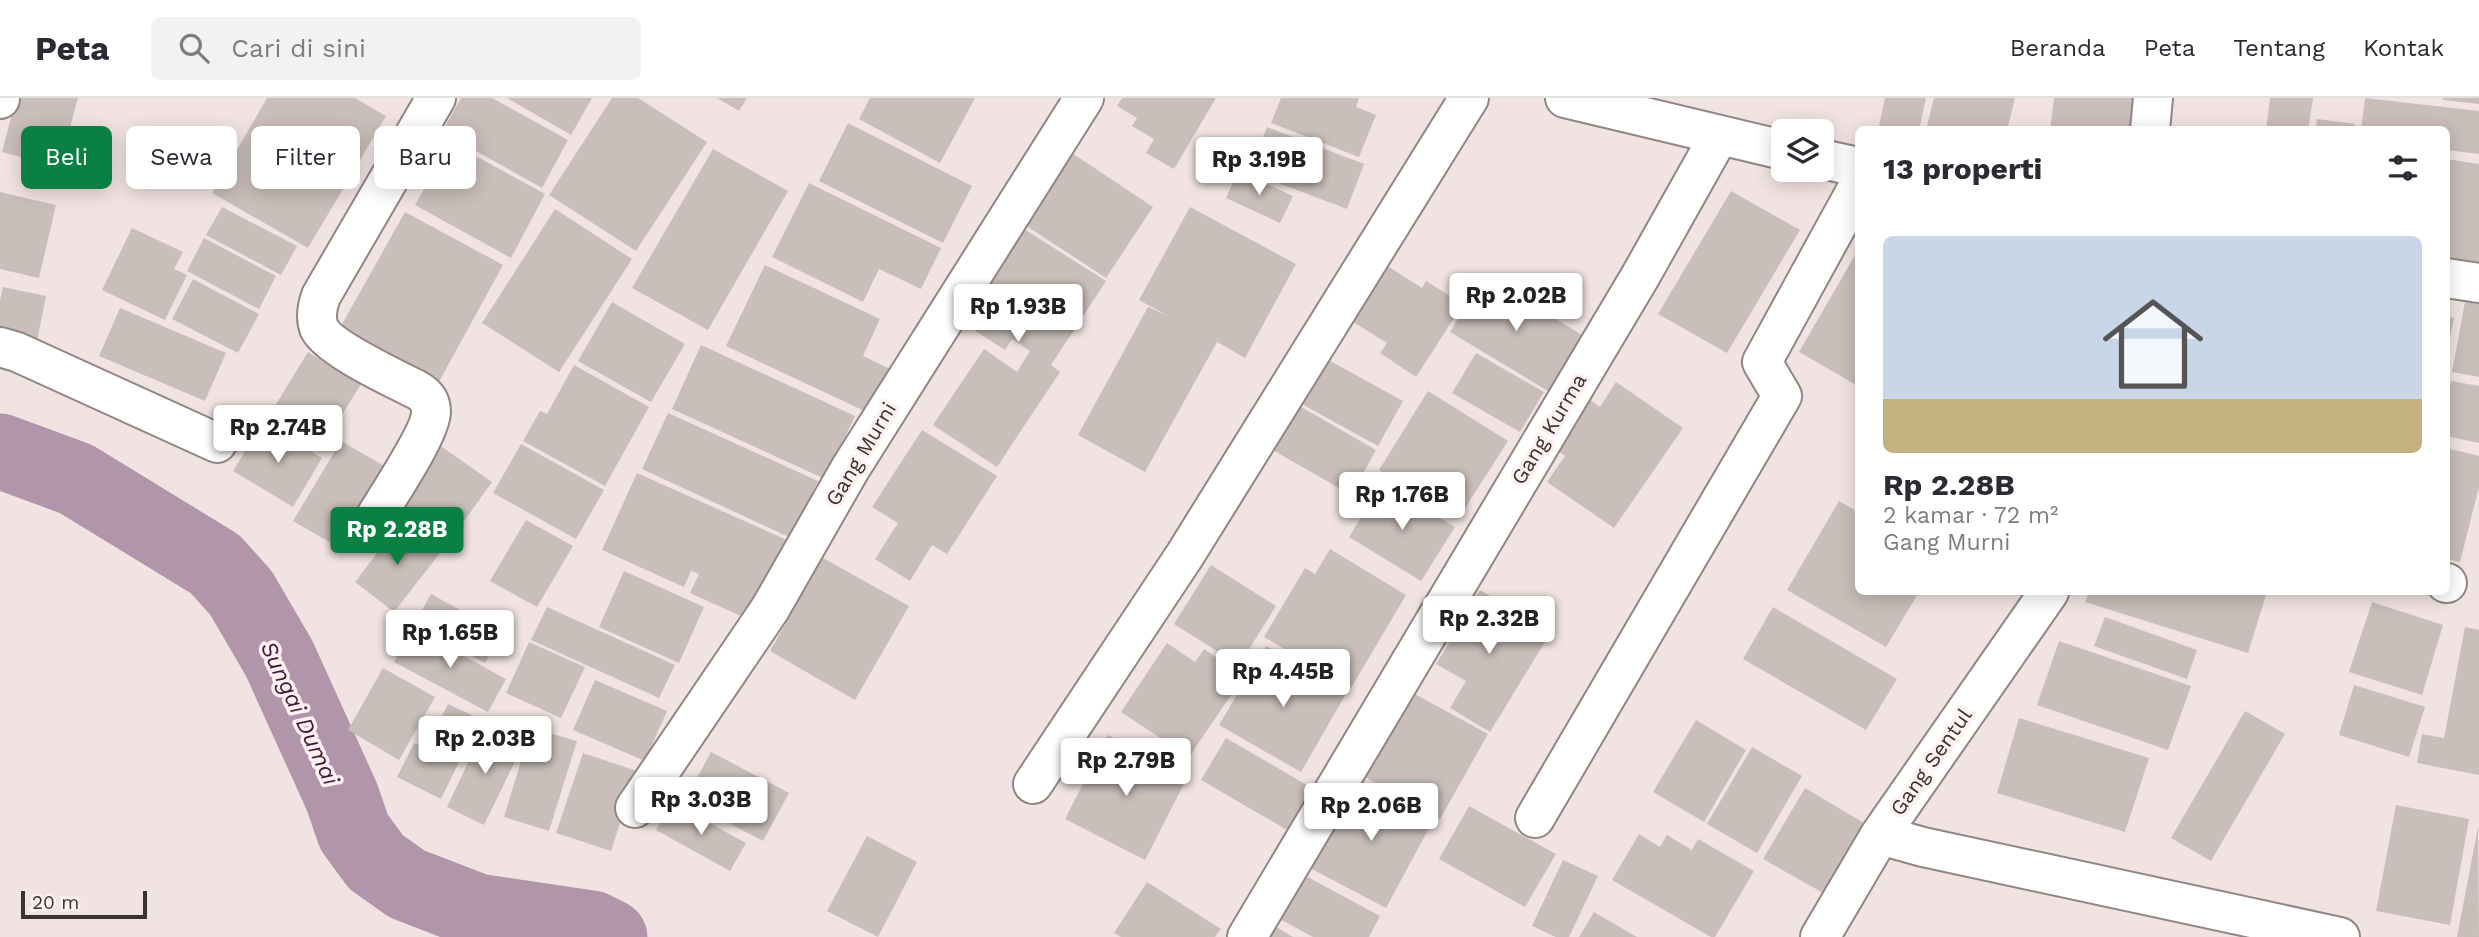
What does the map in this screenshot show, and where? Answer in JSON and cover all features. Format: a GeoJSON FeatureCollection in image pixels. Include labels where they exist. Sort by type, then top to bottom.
{"type":"FeatureCollection","features":[{"type":"Feature","properties":{"kind":"street"},"geometry":{"type":"LineString","coordinates":[[371,524],[428,427],[430,404],[426,395],[326,339],[319,328],[316,310],[321,296],[436,98]]}},
{"type":"Feature","properties":{"kind":"street","name":"Gang Murni"},"geometry":{"type":"LineString","coordinates":[[635,808],[770,609],[850,470],[1083,98]]}},
{"type":"Feature","properties":{"kind":"street"},"geometry":{"type":"LineString","coordinates":[[1033,784],[1185,555],[1469,98]]}},
{"type":"Feature","properties":{"kind":"street"},"geometry":{"type":"LineString","coordinates":[[1565,98],[1771,147]]}},
{"type":"Feature","properties":{"kind":"street"},"geometry":{"type":"LineString","coordinates":[[2150,126],[2153,98]]}},
{"type":"Feature","properties":{"kind":"street","name":"Gang Kurma"},"geometry":{"type":"LineString","coordinates":[[1248,937],[1626,299],[1719,136]]}},
{"type":"Feature","properties":{"kind":"street"},"geometry":{"type":"LineString","coordinates":[[1834,162],[1855,166]]}},
{"type":"Feature","properties":{"kind":"street"},"geometry":{"type":"LineString","coordinates":[[1535,818],[1782,396],[1762,362],[1855,192]]}},
{"type":"Feature","properties":{"kind":"street"},"geometry":{"type":"LineString","coordinates":[[2450,279],[2479,283]]}},
{"type":"Feature","properties":{"kind":"street"},"geometry":{"type":"LineString","coordinates":[[0,347],[17,352],[217,443]]}},
{"type":"Feature","properties":{"kind":"street","name":"Gang Sentul"},"geometry":{"type":"LineString","coordinates":[[1820,937],[1880,835],[2047,595]]}},
{"type":"Feature","properties":{"kind":"street"},"geometry":{"type":"LineString","coordinates":[[1880,835],[1923,847],[2338,937]]}},
{"type":"Feature","properties":{"kind":"building"},"geometry":{"type":"Polygon","coordinates":[[[16,98],[78,98],[70,126],[21,126],[21,157],[2,152],[16,98]]]}},
{"type":"Feature","properties":{"kind":"building"},"geometry":{"type":"Polygon","coordinates":[[[267,98],[355,98],[386,116],[380,126],[374,126],[374,136],[360,160],[360,126],[251,126],[251,189],[343,189],[308,248],[212,193],[214,189],[237,189],[237,150],[267,98]]]}},
{"type":"Feature","properties":{"kind":"building"},"geometry":{"type":"Polygon","coordinates":[[[461,98],[492,98],[568,140],[542,188],[476,151],[476,126],[445,126],[461,98]]]}},
{"type":"Feature","properties":{"kind":"building"},"geometry":{"type":"Polygon","coordinates":[[[507,98],[592,98],[571,135],[507,98]]]}},
{"type":"Feature","properties":{"kind":"building"},"geometry":{"type":"Polygon","coordinates":[[[612,98],[638,98],[707,142],[636,251],[549,195],[612,98]]]}},
{"type":"Feature","properties":{"kind":"building"},"geometry":{"type":"Polygon","coordinates":[[[717,98],[747,98],[739,111],[717,98]]]}},
{"type":"Feature","properties":{"kind":"building"},"geometry":{"type":"Polygon","coordinates":[[[870,98],[975,98],[940,163],[859,119],[870,98]]]}},
{"type":"Feature","properties":{"kind":"building"},"geometry":{"type":"Polygon","coordinates":[[[1122,98],[1216,98],[1174,169],[1146,153],[1154,139],[1132,126],[1137,118],[1117,106],[1122,98]]]}},
{"type":"Feature","properties":{"kind":"building"},"geometry":{"type":"Polygon","coordinates":[[[1281,98],[1359,98],[1356,107],[1376,115],[1359,157],[1271,123],[1281,98]]]}},
{"type":"Feature","properties":{"kind":"building"},"geometry":{"type":"Polygon","coordinates":[[[1885,98],[1926,98],[1920,126],[1879,126],[1885,98]]]}},
{"type":"Feature","properties":{"kind":"building"},"geometry":{"type":"Polygon","coordinates":[[[1934,98],[2015,98],[2008,126],[1927,126],[1934,98]]]}},
{"type":"Feature","properties":{"kind":"building"},"geometry":{"type":"Polygon","coordinates":[[[2054,98],[2135,98],[2132,126],[2050,126],[2054,98]]]}},
{"type":"Feature","properties":{"kind":"building"},"geometry":{"type":"Polygon","coordinates":[[[2270,98],[2313,98],[2309,126],[2266,126],[2270,98]]]}},
{"type":"Feature","properties":{"kind":"building"},"geometry":{"type":"Polygon","coordinates":[[[2365,98],[2479,111],[2479,154],[2450,150],[2450,126],[2362,126],[2365,98]]]}},
{"type":"Feature","properties":{"kind":"building"},"geometry":{"type":"Polygon","coordinates":[[[2479,98],[2479,104],[2443,100],[2479,98]]]}},
{"type":"Feature","properties":{"kind":"building"},"geometry":{"type":"Polygon","coordinates":[[[2317,119],[2355,124],[2355,126],[2316,126],[2317,119]]]}},
{"type":"Feature","properties":{"kind":"building"},"geometry":{"type":"Polygon","coordinates":[[[848,123],[972,186],[943,243],[819,181],[848,123]]]}},
{"type":"Feature","properties":{"kind":"building"},"geometry":{"type":"Polygon","coordinates":[[[1267,127],[1364,164],[1347,209],[1249,172],[1267,127]]]}},
{"type":"Feature","properties":{"kind":"building"},"geometry":{"type":"Polygon","coordinates":[[[713,149],[788,191],[708,330],[632,288],[713,149]]]}},
{"type":"Feature","properties":{"kind":"building"},"geometry":{"type":"Polygon","coordinates":[[[1072,153],[1153,207],[1106,278],[1025,225],[1072,153]]]}},
{"type":"Feature","properties":{"kind":"building"},"geometry":{"type":"Polygon","coordinates":[[[476,156],[545,194],[511,258],[415,205],[424,189],[476,189],[476,156]]]}},
{"type":"Feature","properties":{"kind":"building"},"geometry":{"type":"Polygon","coordinates":[[[2450,160],[2479,164],[2479,268],[2450,264],[2450,160]]]}},
{"type":"Feature","properties":{"kind":"building"},"geometry":{"type":"Polygon","coordinates":[[[1238,171],[1293,196],[1280,223],[1226,198],[1238,171]]]}},
{"type":"Feature","properties":{"kind":"building"},"geometry":{"type":"Polygon","coordinates":[[[809,183],[941,248],[921,289],[879,269],[863,302],[772,257],[809,183]]]}},
{"type":"Feature","properties":{"kind":"building"},"geometry":{"type":"Polygon","coordinates":[[[1731,191],[1800,230],[1727,353],[1658,314],[1731,191]]]}},
{"type":"Feature","properties":{"kind":"building"},"geometry":{"type":"Polygon","coordinates":[[[0,192],[56,205],[39,278],[0,269],[0,192]]]}},
{"type":"Feature","properties":{"kind":"building"},"geometry":{"type":"Polygon","coordinates":[[[222,207],[297,246],[281,275],[206,235],[222,207]]]}},
{"type":"Feature","properties":{"kind":"building"},"geometry":{"type":"Polygon","coordinates":[[[1190,207],[1296,264],[1245,358],[1217,342],[1145,472],[1078,435],[1148,307],[1168,316],[1139,300],[1190,207]]]}},
{"type":"Feature","properties":{"kind":"building"},"geometry":{"type":"Polygon","coordinates":[[[555,209],[632,259],[559,372],[482,323],[555,209]]]}},
{"type":"Feature","properties":{"kind":"building"},"geometry":{"type":"Polygon","coordinates":[[[405,212],[503,265],[435,389],[336,335],[405,212]]]}},
{"type":"Feature","properties":{"kind":"building"},"geometry":{"type":"Polygon","coordinates":[[[132,228],[183,252],[174,269],[187,275],[165,320],[102,290],[132,228]]]}},
{"type":"Feature","properties":{"kind":"building"},"geometry":{"type":"Polygon","coordinates":[[[1024,229],[1106,281],[1051,365],[1060,372],[997,467],[933,425],[984,349],[1017,372],[1030,351],[1012,339],[1005,350],[963,323],[1024,229]]]}},
{"type":"Feature","properties":{"kind":"building"},"geometry":{"type":"Polygon","coordinates":[[[204,238],[276,276],[259,309],[187,271],[204,238]]]}},
{"type":"Feature","properties":{"kind":"building"},"geometry":{"type":"Polygon","coordinates":[[[1855,255],[1855,384],[1799,352],[1855,255]]]}},
{"type":"Feature","properties":{"kind":"building"},"geometry":{"type":"Polygon","coordinates":[[[1378,260],[1422,288],[1426,281],[1463,304],[1416,377],[1380,353],[1387,343],[1342,315],[1378,260]]]}},
{"type":"Feature","properties":{"kind":"building"},"geometry":{"type":"Polygon","coordinates":[[[765,265],[880,319],[863,356],[892,370],[871,414],[726,346],[765,265]]]}},
{"type":"Feature","properties":{"kind":"building"},"geometry":{"type":"Polygon","coordinates":[[[1484,275],[1582,335],[1548,391],[1450,332],[1484,275]]]}},
{"type":"Feature","properties":{"kind":"building"},"geometry":{"type":"Polygon","coordinates":[[[193,279],[259,314],[238,353],[172,319],[193,279]]]}},
{"type":"Feature","properties":{"kind":"building"},"geometry":{"type":"Polygon","coordinates":[[[3,287],[46,296],[36,346],[0,338],[0,300],[3,287]]]}},
{"type":"Feature","properties":{"kind":"building"},"geometry":{"type":"Polygon","coordinates":[[[612,302],[685,344],[651,402],[578,361],[612,302]]]}},
{"type":"Feature","properties":{"kind":"building"},"geometry":{"type":"Polygon","coordinates":[[[2465,302],[2479,304],[2479,377],[2452,372],[2465,302]]]}},
{"type":"Feature","properties":{"kind":"building"},"geometry":{"type":"Polygon","coordinates":[[[120,308],[226,353],[205,401],[99,356],[120,308]]]}},
{"type":"Feature","properties":{"kind":"building"},"geometry":{"type":"Polygon","coordinates":[[[2450,317],[2454,318],[2450,339],[2450,317]]]}},
{"type":"Feature","properties":{"kind":"building"},"geometry":{"type":"Polygon","coordinates":[[[701,345],[855,416],[825,479],[672,409],[701,345]]]}},
{"type":"Feature","properties":{"kind":"building"},"geometry":{"type":"Polygon","coordinates":[[[308,352],[361,384],[320,451],[267,419],[308,352]]]}},
{"type":"Feature","properties":{"kind":"building"},"geometry":{"type":"Polygon","coordinates":[[[1476,353],[1544,392],[1520,432],[1452,393],[1476,353]]]}},
{"type":"Feature","properties":{"kind":"building"},"geometry":{"type":"Polygon","coordinates":[[[1323,357],[1403,401],[1378,446],[1298,402],[1323,357]]]}},
{"type":"Feature","properties":{"kind":"building"},"geometry":{"type":"Polygon","coordinates":[[[574,365],[649,407],[605,486],[523,441],[540,411],[547,414],[574,365]]]}},
{"type":"Feature","properties":{"kind":"building"},"geometry":{"type":"Polygon","coordinates":[[[2451,381],[2479,386],[2479,443],[2450,437],[2451,381]]]}},
{"type":"Feature","properties":{"kind":"building"},"geometry":{"type":"Polygon","coordinates":[[[1616,382],[1683,428],[1614,528],[1547,482],[1565,456],[1551,446],[1586,397],[1600,407],[1616,382]]]}},
{"type":"Feature","properties":{"kind":"building"},"geometry":{"type":"Polygon","coordinates":[[[1428,391],[1508,441],[1458,519],[1379,470],[1428,391]]]}},
{"type":"Feature","properties":{"kind":"building"},"geometry":{"type":"Polygon","coordinates":[[[1296,404],[1376,450],[1351,495],[1271,449],[1296,404]]]}},
{"type":"Feature","properties":{"kind":"building"},"geometry":{"type":"Polygon","coordinates":[[[668,413],[818,481],[791,538],[642,469],[668,413]]]}},
{"type":"Feature","properties":{"kind":"building"},"geometry":{"type":"Polygon","coordinates":[[[262,423],[322,458],[293,507],[233,471],[262,423]]]}},
{"type":"Feature","properties":{"kind":"building"},"geometry":{"type":"Polygon","coordinates":[[[922,430],[997,476],[947,554],[932,545],[910,581],[875,559],[898,523],[872,507],[922,430]]]}},
{"type":"Feature","properties":{"kind":"building"},"geometry":{"type":"Polygon","coordinates":[[[341,441],[386,467],[338,547],[293,521],[341,441]]]}},
{"type":"Feature","properties":{"kind":"building"},"geometry":{"type":"Polygon","coordinates":[[[435,442],[492,482],[444,549],[386,509],[435,442]]]}},
{"type":"Feature","properties":{"kind":"building"},"geometry":{"type":"Polygon","coordinates":[[[521,444],[604,490],[576,539],[493,493],[521,444]]]}},
{"type":"Feature","properties":{"kind":"building"},"geometry":{"type":"Polygon","coordinates":[[[2450,449],[2479,456],[2479,487],[2460,562],[2450,560],[2450,449]]]}},
{"type":"Feature","properties":{"kind":"building"},"geometry":{"type":"Polygon","coordinates":[[[637,473],[789,541],[752,621],[690,593],[699,574],[691,571],[684,587],[602,550],[637,473]]]}},
{"type":"Feature","properties":{"kind":"building"},"geometry":{"type":"Polygon","coordinates":[[[1382,483],[1455,527],[1421,581],[1349,537],[1382,483]]]}},
{"type":"Feature","properties":{"kind":"building"},"geometry":{"type":"Polygon","coordinates":[[[1839,501],[1855,510],[1855,595],[1917,595],[1886,647],[1787,590],[1839,501]]]}},
{"type":"Feature","properties":{"kind":"building"},"geometry":{"type":"Polygon","coordinates":[[[526,520],[573,546],[537,607],[490,581],[526,520]]]}},
{"type":"Feature","properties":{"kind":"building"},"geometry":{"type":"Polygon","coordinates":[[[400,523],[440,553],[394,612],[355,582],[400,523]]]}},
{"type":"Feature","properties":{"kind":"building"},"geometry":{"type":"Polygon","coordinates":[[[1330,549],[1406,595],[1351,688],[1264,637],[1305,568],[1315,574],[1330,549]]]}},
{"type":"Feature","properties":{"kind":"building"},"geometry":{"type":"Polygon","coordinates":[[[823,558],[909,606],[855,700],[770,651],[823,558]]]}},
{"type":"Feature","properties":{"kind":"building"},"geometry":{"type":"Polygon","coordinates":[[[1211,565],[1276,606],[1239,665],[1174,624],[1211,565]]]}},
{"type":"Feature","properties":{"kind":"building"},"geometry":{"type":"Polygon","coordinates":[[[624,571],[704,607],[679,663],[599,627],[624,571]]]}},
{"type":"Feature","properties":{"kind":"building"},"geometry":{"type":"Polygon","coordinates":[[[1480,590],[1551,632],[1490,732],[1450,708],[1466,681],[1436,664],[1451,640],[1437,632],[1454,603],[1468,611],[1480,590]]]}},
{"type":"Feature","properties":{"kind":"building"},"geometry":{"type":"Polygon","coordinates":[[[431,594],[502,633],[485,663],[414,624],[431,594]]]}},
{"type":"Feature","properties":{"kind":"building"},"geometry":{"type":"Polygon","coordinates":[[[2088,595],[2266,595],[2248,653],[2085,602],[2088,595]]]}},
{"type":"Feature","properties":{"kind":"building"},"geometry":{"type":"Polygon","coordinates":[[[2372,602],[2443,625],[2422,695],[2349,672],[2372,602]]]}},
{"type":"Feature","properties":{"kind":"building"},"geometry":{"type":"Polygon","coordinates":[[[547,607],[675,665],[659,698],[531,640],[547,607]]]}},
{"type":"Feature","properties":{"kind":"building"},"geometry":{"type":"Polygon","coordinates":[[[1773,607],[1897,679],[1866,730],[1743,659],[1773,607]]]}},
{"type":"Feature","properties":{"kind":"building"},"geometry":{"type":"Polygon","coordinates":[[[2105,617],[2197,650],[2187,679],[2094,646],[2105,617]]]}},
{"type":"Feature","properties":{"kind":"building"},"geometry":{"type":"Polygon","coordinates":[[[2465,627],[2479,630],[2479,775],[2417,763],[2422,734],[2444,738],[2465,627]]]}},
{"type":"Feature","properties":{"kind":"building"},"geometry":{"type":"Polygon","coordinates":[[[412,628],[506,679],[488,712],[394,662],[412,628]]]}},
{"type":"Feature","properties":{"kind":"building"},"geometry":{"type":"Polygon","coordinates":[[[2059,641],[2191,686],[2168,750],[2037,705],[2059,641]]]}},
{"type":"Feature","properties":{"kind":"building"},"geometry":{"type":"Polygon","coordinates":[[[529,642],[585,667],[561,718],[506,693],[529,642]]]}},
{"type":"Feature","properties":{"kind":"building"},"geometry":{"type":"Polygon","coordinates":[[[1167,643],[1195,662],[1204,649],[1244,676],[1189,757],[1121,712],[1167,643]]]}},
{"type":"Feature","properties":{"kind":"building"},"geometry":{"type":"Polygon","coordinates":[[[1266,646],[1347,692],[1301,772],[1219,725],[1266,646]]]}},
{"type":"Feature","properties":{"kind":"building"},"geometry":{"type":"Polygon","coordinates":[[[383,668],[435,697],[399,760],[348,730],[383,668]]]}},
{"type":"Feature","properties":{"kind":"building"},"geometry":{"type":"Polygon","coordinates":[[[595,680],[667,711],[645,761],[573,730],[595,680]]]}},
{"type":"Feature","properties":{"kind":"building"},"geometry":{"type":"Polygon","coordinates":[[[2354,685],[2425,707],[2409,757],[2339,735],[2354,685]]]}},
{"type":"Feature","properties":{"kind":"building"},"geometry":{"type":"Polygon","coordinates":[[[1404,688],[1488,734],[1440,819],[1356,772],[1404,688]]]}},
{"type":"Feature","properties":{"kind":"building"},"geometry":{"type":"Polygon","coordinates":[[[448,704],[480,719],[441,799],[397,777],[414,743],[426,748],[448,704]]]}},
{"type":"Feature","properties":{"kind":"building"},"geometry":{"type":"Polygon","coordinates":[[[2245,711],[2285,734],[2211,861],[2171,838],[2245,711]]]}},
{"type":"Feature","properties":{"kind":"building"},"geometry":{"type":"Polygon","coordinates":[[[2019,718],[2149,758],[2125,832],[1997,793],[2019,718]]]}},
{"type":"Feature","properties":{"kind":"building"},"geometry":{"type":"Polygon","coordinates":[[[1696,720],[1746,750],[1704,822],[1653,792],[1696,720]]]}},
{"type":"Feature","properties":{"kind":"building"},"geometry":{"type":"Polygon","coordinates":[[[485,727],[523,745],[484,825],[447,807],[485,727]]]}},
{"type":"Feature","properties":{"kind":"building"},"geometry":{"type":"Polygon","coordinates":[[[531,728],[577,741],[549,831],[504,817],[531,728]]]}},
{"type":"Feature","properties":{"kind":"building"},"geometry":{"type":"Polygon","coordinates":[[[1108,735],[1188,776],[1145,860],[1065,819],[1108,735]]]}},
{"type":"Feature","properties":{"kind":"building"},"geometry":{"type":"Polygon","coordinates":[[[1226,738],[1312,788],[1287,830],[1201,780],[1226,738]]]}},
{"type":"Feature","properties":{"kind":"building"},"geometry":{"type":"Polygon","coordinates":[[[1752,747],[1802,776],[1757,853],[1707,824],[1752,747]]]}},
{"type":"Feature","properties":{"kind":"building"},"geometry":{"type":"Polygon","coordinates":[[[711,752],[789,793],[763,841],[685,800],[711,752]]]}},
{"type":"Feature","properties":{"kind":"building"},"geometry":{"type":"Polygon","coordinates":[[[583,753],[637,771],[611,851],[556,833],[583,753]]]}},
{"type":"Feature","properties":{"kind":"building"},"geometry":{"type":"Polygon","coordinates":[[[1356,778],[1434,819],[1386,908],[1308,867],[1356,778]]]}},
{"type":"Feature","properties":{"kind":"building"},"geometry":{"type":"Polygon","coordinates":[[[1805,788],[1864,823],[1823,893],[1763,859],[1805,788]]]}},
{"type":"Feature","properties":{"kind":"building"},"geometry":{"type":"Polygon","coordinates":[[[671,802],[746,843],[730,871],[656,830],[671,802]]]}},
{"type":"Feature","properties":{"kind":"building"},"geometry":{"type":"Polygon","coordinates":[[[2396,805],[2469,819],[2450,925],[2376,911],[2396,805]]]}},
{"type":"Feature","properties":{"kind":"building"},"geometry":{"type":"Polygon","coordinates":[[[1469,806],[1556,854],[1525,907],[1439,859],[1469,806]]]}},
{"type":"Feature","properties":{"kind":"building"},"geometry":{"type":"Polygon","coordinates":[[[2478,827],[2479,937],[2457,937],[2478,827]]]}},
{"type":"Feature","properties":{"kind":"building"},"geometry":{"type":"Polygon","coordinates":[[[1639,834],[1660,847],[1667,835],[1692,850],[1698,839],[1754,871],[1715,937],[1612,880],[1639,834]]]}},
{"type":"Feature","properties":{"kind":"building"},"geometry":{"type":"Polygon","coordinates":[[[867,836],[917,862],[878,937],[827,911],[867,836]]]}},
{"type":"Feature","properties":{"kind":"building"},"geometry":{"type":"Polygon","coordinates":[[[1563,860],[1598,876],[1569,937],[1556,937],[1532,926],[1563,860]]]}},
{"type":"Feature","properties":{"kind":"building"},"geometry":{"type":"Polygon","coordinates":[[[1302,874],[1380,916],[1369,937],[1313,937],[1278,918],[1302,874]]]}},
{"type":"Feature","properties":{"kind":"building"},"geometry":{"type":"Polygon","coordinates":[[[1147,882],[1221,929],[1215,937],[1121,937],[1114,933],[1147,882]]]}},
{"type":"Feature","properties":{"kind":"building"},"geometry":{"type":"Polygon","coordinates":[[[1594,912],[1637,937],[1579,937],[1594,912]]]}},
{"type":"Feature","properties":{"kind":"building"},"geometry":{"type":"Polygon","coordinates":[[[1273,925],[1293,937],[1266,937],[1273,925]]]}},
{"type":"Feature","properties":{"kind":"waterway","name":"Sungai Dumai"},"geometry":{"type":"LineString","coordinates":[[0,451],[76,479],[215,564],[241,593],[279,658],[342,797],[354,832],[376,862],[407,884],[477,911],[592,928],[610,937]]}}]}
